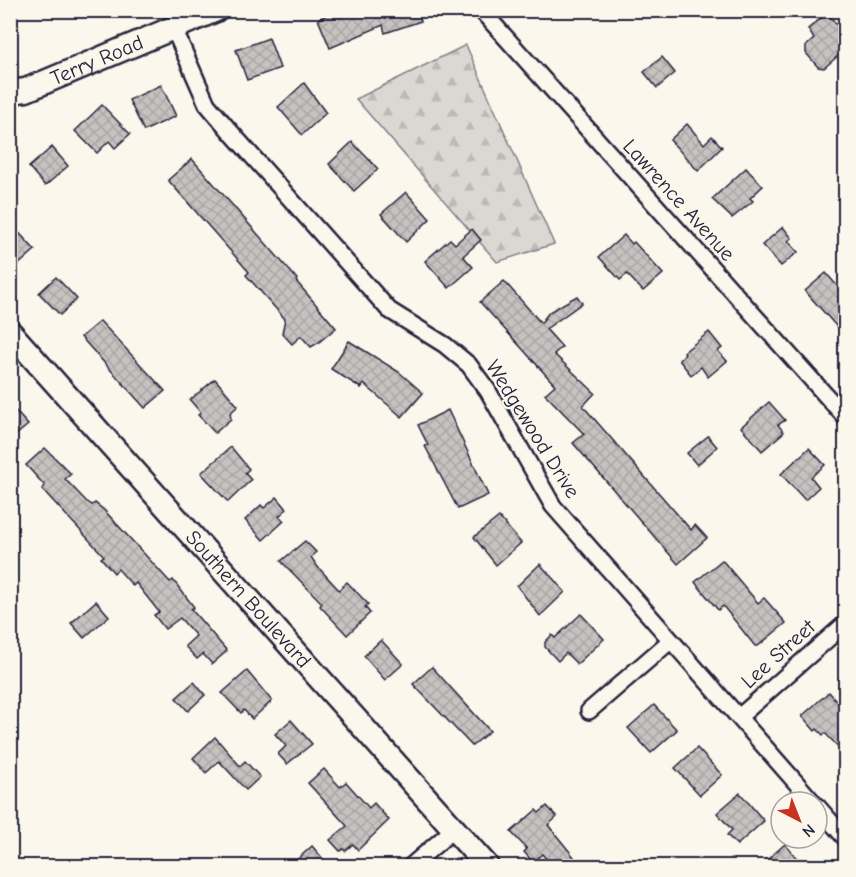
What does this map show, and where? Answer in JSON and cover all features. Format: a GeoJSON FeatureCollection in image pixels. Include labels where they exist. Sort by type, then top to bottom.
{"type":"FeatureCollection","features":[{"type":"Feature","properties":{"kind":"street","name":"Terry Road"},"geometry":{"type":"LineString","coordinates":[[10,92],[26,90],[216,10]]}},
{"type":"Feature","properties":{"kind":"street","name":"Lawrence Avenue"},"geometry":{"type":"LineString","coordinates":[[481,10],[846,418]]}},
{"type":"Feature","properties":{"kind":"street","name":"Wedgewood Drive"},"geometry":{"type":"LineString","coordinates":[[174,28],[207,104],[389,310],[445,345],[468,365],[488,391],[553,506],[803,790]]}},
{"type":"Feature","properties":{"kind":"street","name":"Southern Boulevard"},"geometry":{"type":"LineString","coordinates":[[10,332],[487,867]]}},
{"type":"Feature","properties":{"kind":"street","name":"Lee Street"},"geometry":{"type":"LineString","coordinates":[[739,717],[846,623]]}},
{"type":"Feature","properties":{"kind":"street"},"geometry":{"type":"LineString","coordinates":[[589,711],[670,641]]}},
{"type":"Feature","properties":{"kind":"street"},"geometry":{"type":"LineString","coordinates":[[829,819],[846,838]]}},
{"type":"Feature","properties":{"kind":"street"},"geometry":{"type":"LineString","coordinates":[[411,867],[454,829]]}},
{"type":"Feature","properties":{"kind":"green space"},"geometry":{"type":"Polygon","coordinates":[[[466,45],[554,244],[497,262],[356,99],[466,45]]]}},
{"type":"Feature","properties":{"kind":"building"},"geometry":{"type":"Polygon","coordinates":[[[337,10],[417,10],[421,21],[385,33],[383,25],[330,48],[318,19],[337,10]]]}},
{"type":"Feature","properties":{"kind":"building"},"geometry":{"type":"Polygon","coordinates":[[[827,13],[844,33],[840,37],[846,42],[846,49],[824,68],[818,67],[806,53],[806,46],[814,39],[808,29],[827,13]]]}},
{"type":"Feature","properties":{"kind":"building"},"geometry":{"type":"Polygon","coordinates":[[[269,38],[280,68],[247,80],[236,50],[269,38]]]}},
{"type":"Feature","properties":{"kind":"building"},"geometry":{"type":"Polygon","coordinates":[[[662,57],[675,73],[657,88],[644,72],[662,57]]]}},
{"type":"Feature","properties":{"kind":"building"},"geometry":{"type":"Polygon","coordinates":[[[304,83],[326,113],[302,135],[278,107],[304,83]]]}},
{"type":"Feature","properties":{"kind":"building"},"geometry":{"type":"Polygon","coordinates":[[[161,85],[176,116],[144,131],[129,100],[161,85]]]}},
{"type":"Feature","properties":{"kind":"building"},"geometry":{"type":"Polygon","coordinates":[[[102,105],[130,134],[115,148],[109,141],[97,153],[75,131],[102,105]]]}},
{"type":"Feature","properties":{"kind":"building"},"geometry":{"type":"Polygon","coordinates":[[[687,124],[704,144],[712,136],[722,147],[698,171],[670,140],[687,124]]]}},
{"type":"Feature","properties":{"kind":"building"},"geometry":{"type":"Polygon","coordinates":[[[352,142],[378,169],[354,191],[329,164],[352,142]]]}},
{"type":"Feature","properties":{"kind":"building"},"geometry":{"type":"Polygon","coordinates":[[[52,147],[68,166],[45,186],[29,167],[52,147]]]}},
{"type":"Feature","properties":{"kind":"building"},"geometry":{"type":"Polygon","coordinates":[[[192,159],[297,279],[296,281],[336,328],[318,343],[311,347],[301,336],[292,344],[282,333],[285,319],[246,275],[249,272],[168,180],[192,159]]]}},
{"type":"Feature","properties":{"kind":"building"},"geometry":{"type":"Polygon","coordinates":[[[746,168],[763,186],[750,198],[753,201],[732,218],[712,199],[746,168]]]}},
{"type":"Feature","properties":{"kind":"building"},"geometry":{"type":"Polygon","coordinates":[[[406,192],[430,219],[406,242],[381,214],[406,192]]]}},
{"type":"Feature","properties":{"kind":"building"},"geometry":{"type":"Polygon","coordinates":[[[10,223],[35,250],[10,272],[10,223]]]}},
{"type":"Feature","properties":{"kind":"building"},"geometry":{"type":"Polygon","coordinates":[[[783,227],[792,238],[788,241],[798,252],[781,266],[762,245],[783,227]]]}},
{"type":"Feature","properties":{"kind":"building"},"geometry":{"type":"Polygon","coordinates":[[[472,229],[481,240],[463,256],[473,267],[449,288],[425,261],[450,239],[455,244],[472,229]]]}},
{"type":"Feature","properties":{"kind":"building"},"geometry":{"type":"Polygon","coordinates":[[[624,235],[632,244],[634,242],[663,274],[643,291],[627,274],[620,280],[599,257],[624,235]]]}},
{"type":"Feature","properties":{"kind":"building"},"geometry":{"type":"Polygon","coordinates":[[[826,273],[846,296],[846,337],[805,291],[826,273]]]}},
{"type":"Feature","properties":{"kind":"building"},"geometry":{"type":"Polygon","coordinates":[[[56,277],[77,299],[60,315],[39,293],[56,277]]]}},
{"type":"Feature","properties":{"kind":"building"},"geometry":{"type":"Polygon","coordinates":[[[504,281],[541,323],[549,312],[577,296],[582,303],[546,329],[562,347],[554,354],[595,393],[583,406],[691,530],[695,525],[707,538],[678,564],[573,443],[584,434],[545,394],[555,385],[480,302],[504,281]]]}},
{"type":"Feature","properties":{"kind":"building"},"geometry":{"type":"Polygon","coordinates":[[[100,321],[165,391],[145,408],[81,337],[100,321]]]}},
{"type":"Feature","properties":{"kind":"building"},"geometry":{"type":"Polygon","coordinates":[[[709,332],[722,348],[718,351],[727,361],[708,377],[701,367],[691,375],[679,360],[685,354],[684,352],[709,332]]]}},
{"type":"Feature","properties":{"kind":"building"},"geometry":{"type":"Polygon","coordinates":[[[349,341],[399,372],[423,393],[402,417],[364,384],[361,388],[331,369],[349,341]]]}},
{"type":"Feature","properties":{"kind":"building"},"geometry":{"type":"Polygon","coordinates":[[[215,379],[238,406],[230,413],[231,419],[215,433],[198,415],[201,413],[190,400],[215,379]]]}},
{"type":"Feature","properties":{"kind":"building"},"geometry":{"type":"Polygon","coordinates":[[[769,402],[785,420],[778,425],[784,432],[762,451],[741,427],[769,402]]]}},
{"type":"Feature","properties":{"kind":"building"},"geometry":{"type":"Polygon","coordinates":[[[10,405],[28,425],[10,440],[10,405]]]}},
{"type":"Feature","properties":{"kind":"building"},"geometry":{"type":"Polygon","coordinates":[[[448,410],[488,495],[458,509],[425,446],[428,445],[418,425],[448,410]]]}},
{"type":"Feature","properties":{"kind":"building"},"geometry":{"type":"Polygon","coordinates":[[[708,436],[717,447],[697,465],[687,453],[708,436]]]}},
{"type":"Feature","properties":{"kind":"building"},"geometry":{"type":"Polygon","coordinates":[[[231,447],[249,469],[245,473],[251,480],[228,502],[201,473],[231,447]]]}},
{"type":"Feature","properties":{"kind":"building"},"geometry":{"type":"Polygon","coordinates":[[[45,448],[71,474],[65,479],[86,501],[92,505],[95,503],[104,510],[170,582],[173,580],[194,607],[191,609],[227,651],[212,664],[203,654],[197,659],[185,646],[196,636],[180,618],[165,629],[154,615],[159,612],[136,583],[133,586],[118,569],[114,573],[101,558],[104,556],[42,489],[45,486],[26,465],[45,448]]]}},
{"type":"Feature","properties":{"kind":"building"},"geometry":{"type":"Polygon","coordinates":[[[809,448],[825,465],[811,477],[819,487],[805,500],[781,474],[809,448]]]}},
{"type":"Feature","properties":{"kind":"building"},"geometry":{"type":"Polygon","coordinates":[[[277,497],[287,509],[279,516],[284,521],[263,540],[245,520],[261,505],[264,508],[277,497]]]}},
{"type":"Feature","properties":{"kind":"building"},"geometry":{"type":"Polygon","coordinates":[[[499,517],[521,543],[496,565],[474,537],[499,517]]]}},
{"type":"Feature","properties":{"kind":"building"},"geometry":{"type":"Polygon","coordinates":[[[305,541],[316,552],[311,557],[317,566],[339,590],[347,582],[368,604],[365,607],[370,613],[347,635],[320,606],[322,603],[281,561],[305,541]]]}},
{"type":"Feature","properties":{"kind":"building"},"geometry":{"type":"Polygon","coordinates":[[[722,560],[758,603],[764,598],[786,623],[758,646],[755,646],[723,606],[718,610],[695,582],[722,560]]]}},
{"type":"Feature","properties":{"kind":"building"},"geometry":{"type":"Polygon","coordinates":[[[540,564],[565,592],[540,616],[517,586],[540,564]]]}},
{"type":"Feature","properties":{"kind":"building"},"geometry":{"type":"Polygon","coordinates":[[[96,601],[109,616],[84,638],[71,623],[96,601]]]}},
{"type":"Feature","properties":{"kind":"building"},"geometry":{"type":"Polygon","coordinates":[[[581,614],[604,639],[577,664],[566,653],[558,661],[545,647],[545,642],[552,635],[555,638],[581,614]]]}},
{"type":"Feature","properties":{"kind":"building"},"geometry":{"type":"Polygon","coordinates":[[[381,640],[403,664],[385,680],[364,656],[381,640]]]}},
{"type":"Feature","properties":{"kind":"building"},"geometry":{"type":"Polygon","coordinates":[[[432,667],[490,731],[472,746],[413,684],[432,667]]]}},
{"type":"Feature","properties":{"kind":"building"},"geometry":{"type":"Polygon","coordinates":[[[247,671],[272,701],[252,719],[244,710],[241,713],[222,693],[247,671]]]}},
{"type":"Feature","properties":{"kind":"building"},"geometry":{"type":"Polygon","coordinates":[[[194,682],[205,695],[188,711],[176,698],[194,682]]]}},
{"type":"Feature","properties":{"kind":"building"},"geometry":{"type":"Polygon","coordinates":[[[829,692],[839,704],[846,698],[846,755],[825,733],[823,735],[817,729],[815,731],[802,716],[829,692]]]}},
{"type":"Feature","properties":{"kind":"building"},"geometry":{"type":"Polygon","coordinates":[[[654,705],[677,730],[651,753],[628,728],[654,705]]]}},
{"type":"Feature","properties":{"kind":"building"},"geometry":{"type":"Polygon","coordinates":[[[291,720],[312,744],[287,764],[278,754],[286,746],[275,734],[291,720]]]}},
{"type":"Feature","properties":{"kind":"building"},"geometry":{"type":"Polygon","coordinates":[[[215,737],[240,766],[245,761],[260,777],[246,790],[219,761],[206,773],[193,758],[215,737]]]}},
{"type":"Feature","properties":{"kind":"building"},"geometry":{"type":"Polygon","coordinates":[[[697,748],[722,775],[700,795],[675,768],[697,748]]]}},
{"type":"Feature","properties":{"kind":"building"},"geometry":{"type":"Polygon","coordinates":[[[324,769],[340,787],[346,782],[369,808],[374,803],[389,820],[358,850],[353,844],[345,851],[343,849],[340,851],[330,840],[347,826],[308,783],[324,769]]]}},
{"type":"Feature","properties":{"kind":"building"},"geometry":{"type":"Polygon","coordinates":[[[740,793],[764,821],[737,845],[727,835],[732,830],[717,813],[740,793]]]}},
{"type":"Feature","properties":{"kind":"building"},"geometry":{"type":"Polygon","coordinates":[[[547,806],[557,817],[548,825],[574,857],[565,867],[553,867],[542,854],[533,862],[524,852],[527,849],[511,832],[536,810],[539,813],[547,806]]]}},
{"type":"Feature","properties":{"kind":"building"},"geometry":{"type":"Polygon","coordinates":[[[312,846],[330,867],[289,867],[312,846]]]}},
{"type":"Feature","properties":{"kind":"building"},"geometry":{"type":"Polygon","coordinates":[[[778,850],[790,850],[804,867],[759,867],[778,850]]]}}]}
